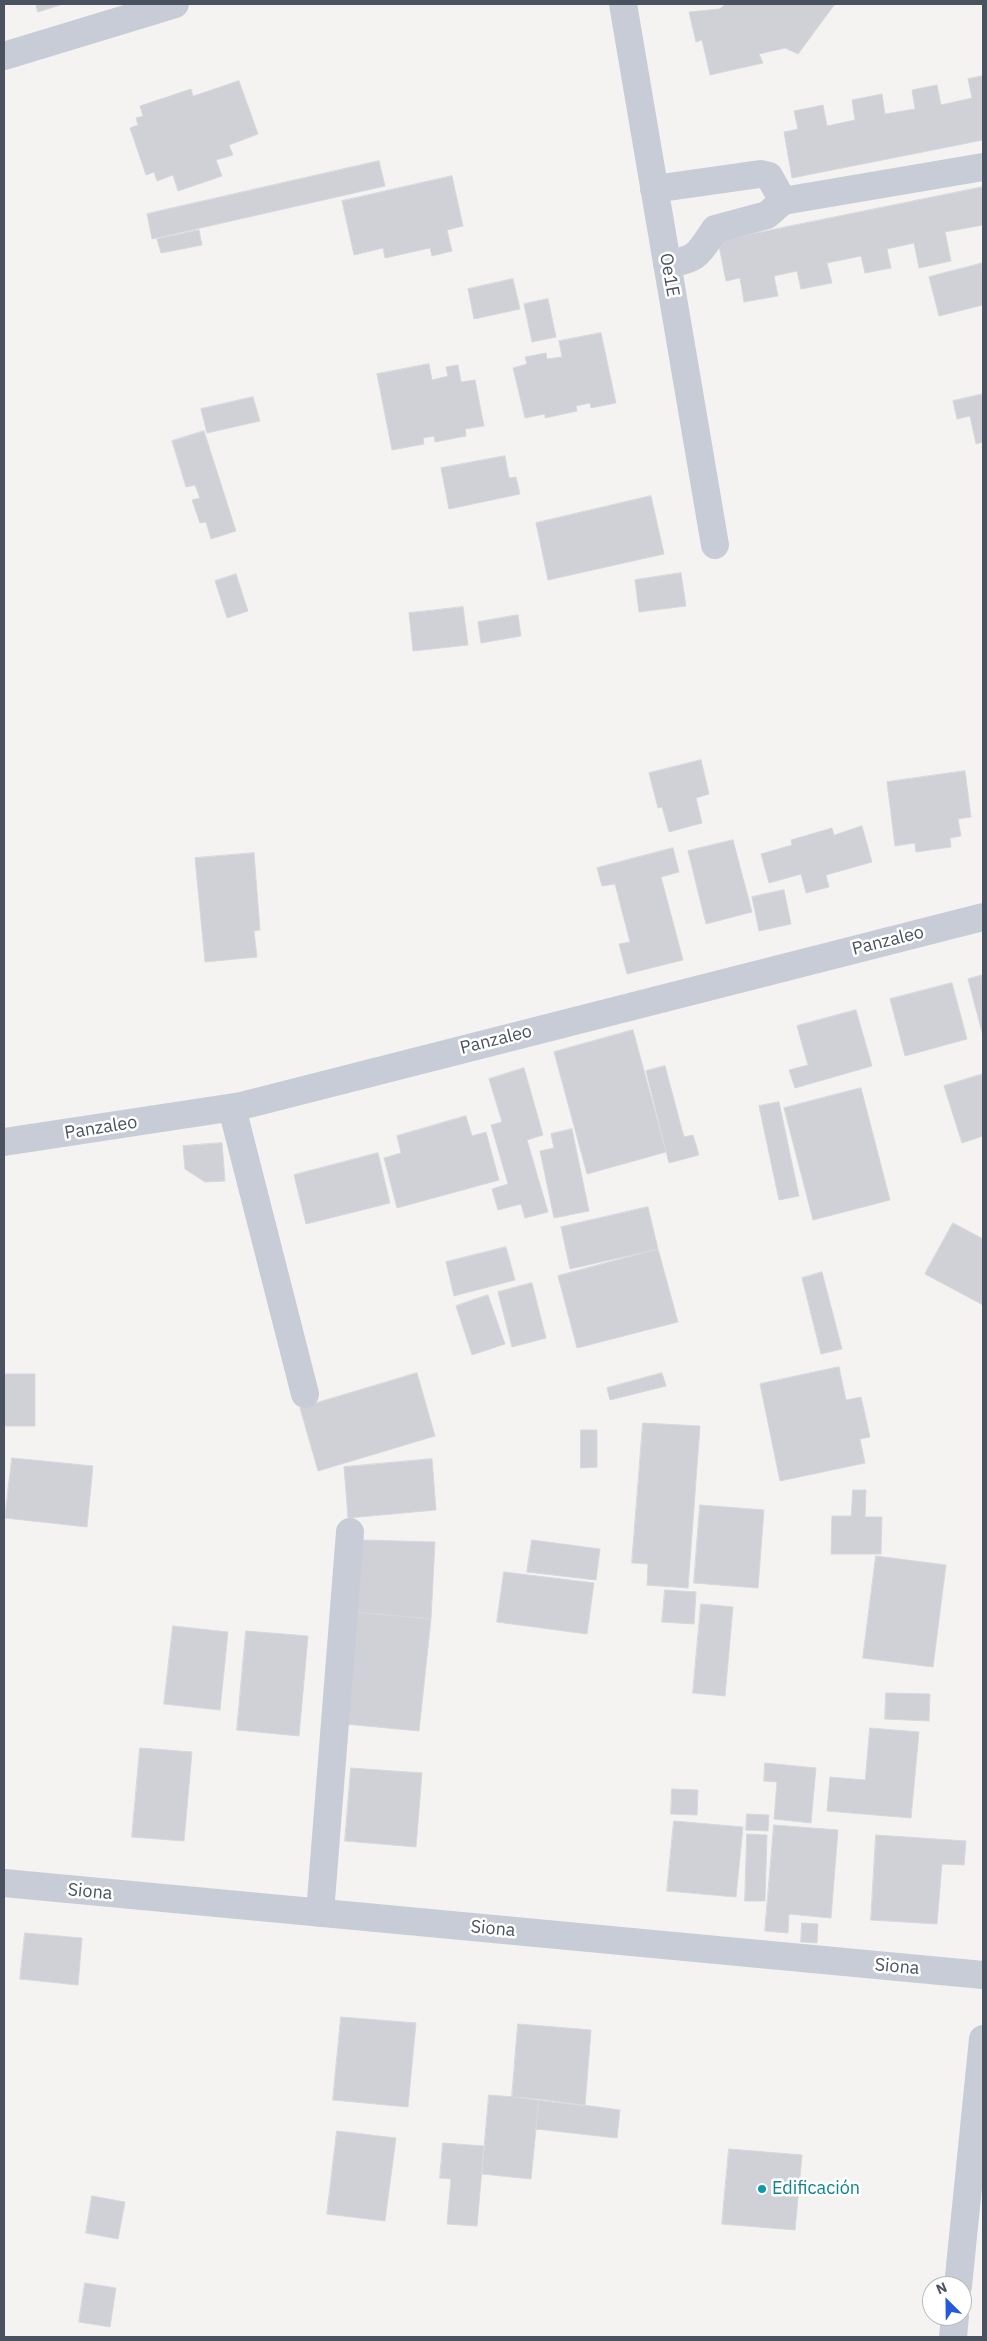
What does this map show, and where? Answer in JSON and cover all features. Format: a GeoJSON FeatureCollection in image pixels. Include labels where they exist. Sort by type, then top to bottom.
{"type":"FeatureCollection","features":[{"type":"Feature","properties":{"kind":"street"},"geometry":{"type":"LineString","coordinates":[[4,56],[175,4]]}},
{"type":"Feature","properties":{"kind":"street","name":"Oe1E"},"geometry":{"type":"LineString","coordinates":[[623,4],[715,545]]}},
{"type":"Feature","properties":{"kind":"street"},"geometry":{"type":"LineString","coordinates":[[666,264],[697,256],[715,228],[768,215],[783,201],[983,167]]}},
{"type":"Feature","properties":{"kind":"street"},"geometry":{"type":"LineString","coordinates":[[654,189],[760,174],[769,176],[783,201]]}},
{"type":"Feature","properties":{"kind":"street","name":"Panzaleo"},"geometry":{"type":"LineString","coordinates":[[4,1142],[232,1108],[983,917]]}},
{"type":"Feature","properties":{"kind":"street"},"geometry":{"type":"LineString","coordinates":[[232,1108],[306,1394]]}},
{"type":"Feature","properties":{"kind":"street"},"geometry":{"type":"LineString","coordinates":[[320,1913],[350,1532]]}},
{"type":"Feature","properties":{"kind":"street","name":"Siona"},"geometry":{"type":"LineString","coordinates":[[4,1883],[983,1975]]}},
{"type":"Feature","properties":{"kind":"street"},"geometry":{"type":"LineString","coordinates":[[959,2276],[983,2039]]}},
{"type":"Feature","properties":{"kind":"building"},"geometry":{"type":"Polygon","coordinates":[[[36,4],[59,4],[60,5],[38,12],[36,4]]]}},
{"type":"Feature","properties":{"kind":"building"},"geometry":{"type":"Polygon","coordinates":[[[726,4],[835,4],[798,54],[785,48],[759,54],[763,63],[710,75],[702,40],[696,42],[689,12],[719,9],[726,4]]]}},
{"type":"Feature","properties":{"kind":"building"},"geometry":{"type":"Polygon","coordinates":[[[983,76],[983,140],[792,178],[784,132],[798,129],[794,111],[823,105],[827,126],[855,120],[852,100],[882,94],[885,114],[915,109],[912,90],[937,85],[941,105],[972,98],[968,79],[983,76]]]}},
{"type":"Feature","properties":{"kind":"building"},"geometry":{"type":"Polygon","coordinates":[[[239,81],[258,134],[229,145],[233,155],[216,160],[222,176],[178,191],[173,175],[157,181],[154,172],[146,175],[130,128],[138,125],[136,118],[143,116],[140,106],[191,89],[193,96],[239,81]]]}},
{"type":"Feature","properties":{"kind":"building"},"geometry":{"type":"Polygon","coordinates":[[[379,161],[385,186],[152,239],[147,214],[379,161]]]}},
{"type":"Feature","properties":{"kind":"building"},"geometry":{"type":"Polygon","coordinates":[[[452,176],[463,226],[447,230],[452,251],[432,256],[430,248],[385,258],[383,248],[354,255],[342,201],[452,176]]]}},
{"type":"Feature","properties":{"kind":"building"},"geometry":{"type":"Polygon","coordinates":[[[983,187],[983,225],[945,232],[951,261],[919,268],[914,243],[887,249],[891,268],[865,273],[861,256],[827,263],[832,283],[801,289],[797,271],[774,276],[778,296],[744,302],[740,278],[726,281],[718,241],[983,187]]]}},
{"type":"Feature","properties":{"kind":"building"},"geometry":{"type":"Polygon","coordinates":[[[199,230],[202,245],[161,253],[157,239],[199,230]]]}},
{"type":"Feature","properties":{"kind":"building"},"geometry":{"type":"Polygon","coordinates":[[[983,263],[983,305],[939,316],[929,277],[983,263]]]}},
{"type":"Feature","properties":{"kind":"building"},"geometry":{"type":"Polygon","coordinates":[[[513,279],[520,309],[474,319],[468,289],[513,279]]]}},
{"type":"Feature","properties":{"kind":"building"},"geometry":{"type":"Polygon","coordinates":[[[548,299],[556,337],[532,342],[524,304],[548,299]]]}},
{"type":"Feature","properties":{"kind":"building"},"geometry":{"type":"Polygon","coordinates":[[[601,333],[616,403],[591,408],[590,403],[576,406],[577,411],[545,418],[545,414],[525,418],[513,368],[527,364],[525,357],[546,353],[547,359],[562,357],[559,341],[601,333]]]}},
{"type":"Feature","properties":{"kind":"building"},"geometry":{"type":"Polygon","coordinates":[[[429,364],[432,380],[448,376],[446,367],[458,365],[461,382],[475,380],[484,426],[465,429],[466,436],[435,442],[434,436],[423,438],[424,444],[392,450],[377,374],[429,364]]]}},
{"type":"Feature","properties":{"kind":"building"},"geometry":{"type":"Polygon","coordinates":[[[983,394],[983,442],[976,444],[970,416],[957,419],[953,401],[983,394]]]}},
{"type":"Feature","properties":{"kind":"building"},"geometry":{"type":"Polygon","coordinates":[[[253,397],[260,421],[207,433],[201,409],[253,397]]]}},
{"type":"Feature","properties":{"kind":"building"},"geometry":{"type":"Polygon","coordinates":[[[204,431],[236,531],[211,539],[206,522],[200,523],[192,500],[200,498],[195,485],[186,487],[172,441],[204,431]]]}},
{"type":"Feature","properties":{"kind":"building"},"geometry":{"type":"Polygon","coordinates":[[[505,456],[509,478],[516,477],[520,494],[449,509],[441,468],[505,456]]]}},
{"type":"Feature","properties":{"kind":"building"},"geometry":{"type":"Polygon","coordinates":[[[651,496],[664,554],[548,580],[536,523],[651,496]]]}},
{"type":"Feature","properties":{"kind":"building"},"geometry":{"type":"Polygon","coordinates":[[[681,573],[686,606],[639,612],[635,580],[681,573]]]}},
{"type":"Feature","properties":{"kind":"building"},"geometry":{"type":"Polygon","coordinates":[[[236,574],[248,611],[227,618],[215,581],[236,574]]]}},
{"type":"Feature","properties":{"kind":"building"},"geometry":{"type":"Polygon","coordinates":[[[463,607],[468,645],[413,651],[409,613],[463,607]]]}},
{"type":"Feature","properties":{"kind":"building"},"geometry":{"type":"Polygon","coordinates":[[[518,615],[521,636],[481,643],[478,622],[518,615]]]}},
{"type":"Feature","properties":{"kind":"building"},"geometry":{"type":"Polygon","coordinates":[[[701,760],[709,794],[696,798],[702,823],[669,832],[662,807],[658,808],[649,773],[701,760]]]}},
{"type":"Feature","properties":{"kind":"building"},"geometry":{"type":"Polygon","coordinates":[[[965,771],[971,817],[958,819],[961,836],[950,838],[951,847],[916,852],[915,843],[895,846],[887,782],[965,771]]]}},
{"type":"Feature","properties":{"kind":"building"},"geometry":{"type":"Polygon","coordinates":[[[862,826],[872,862],[826,875],[829,887],[806,893],[801,874],[769,883],[761,854],[792,845],[791,840],[832,828],[834,835],[862,826]]]}},
{"type":"Feature","properties":{"kind":"building"},"geometry":{"type":"Polygon","coordinates":[[[733,840],[752,912],[706,924],[688,851],[733,840]]]}},
{"type":"Feature","properties":{"kind":"building"},"geometry":{"type":"Polygon","coordinates":[[[673,848],[679,872],[661,877],[683,960],[627,974],[619,944],[630,942],[615,884],[602,886],[597,868],[673,848]]]}},
{"type":"Feature","properties":{"kind":"building"},"geometry":{"type":"Polygon","coordinates":[[[254,853],[260,930],[254,931],[257,957],[205,962],[195,858],[254,853]]]}},
{"type":"Feature","properties":{"kind":"building"},"geometry":{"type":"Polygon","coordinates":[[[784,890],[791,924],[759,931],[752,897],[784,890]]]}},
{"type":"Feature","properties":{"kind":"building"},"geometry":{"type":"Polygon","coordinates":[[[983,975],[983,1036],[968,979],[983,975]]]}},
{"type":"Feature","properties":{"kind":"building"},"geometry":{"type":"Polygon","coordinates":[[[952,983],[967,1039],[905,1056],[890,999],[952,983]]]}},
{"type":"Feature","properties":{"kind":"building"},"geometry":{"type":"Polygon","coordinates":[[[856,1010],[872,1066],[795,1088],[789,1070],[808,1065],[797,1026],[856,1010]]]}},
{"type":"Feature","properties":{"kind":"building"},"geometry":{"type":"Polygon","coordinates":[[[633,1030],[666,1152],[587,1174],[554,1052],[633,1030]]]}},
{"type":"Feature","properties":{"kind":"building"},"geometry":{"type":"Polygon","coordinates":[[[665,1066],[684,1137],[693,1135],[699,1155],[669,1163],[646,1071],[665,1066]]]}},
{"type":"Feature","properties":{"kind":"building"},"geometry":{"type":"Polygon","coordinates":[[[524,1068],[543,1135],[527,1140],[548,1212],[525,1218],[521,1204],[498,1210],[492,1189],[508,1184],[491,1125],[502,1122],[489,1079],[524,1068]]]}},
{"type":"Feature","properties":{"kind":"building"},"geometry":{"type":"Polygon","coordinates":[[[983,1074],[983,1136],[962,1143],[944,1086],[983,1074]]]}},
{"type":"Feature","properties":{"kind":"building"},"geometry":{"type":"Polygon","coordinates":[[[861,1088],[890,1200],[813,1220],[784,1108],[861,1088]]]}},
{"type":"Feature","properties":{"kind":"building"},"geometry":{"type":"Polygon","coordinates":[[[779,1102],[799,1196],[779,1200],[759,1106],[779,1102]]]}},
{"type":"Feature","properties":{"kind":"building"},"geometry":{"type":"Polygon","coordinates":[[[466,1116],[472,1136],[486,1132],[499,1180],[397,1208],[384,1158],[401,1153],[397,1136],[466,1116]]]}},
{"type":"Feature","properties":{"kind":"building"},"geometry":{"type":"Polygon","coordinates":[[[572,1129],[589,1211],[554,1218],[540,1151],[554,1148],[551,1134],[572,1129]]]}},
{"type":"Feature","properties":{"kind":"building"},"geometry":{"type":"Polygon","coordinates":[[[222,1143],[225,1181],[205,1182],[185,1169],[183,1146],[222,1143]]]}},
{"type":"Feature","properties":{"kind":"building"},"geometry":{"type":"Polygon","coordinates":[[[378,1153],[390,1203],[306,1224],[294,1175],[378,1153]]]}},
{"type":"Feature","properties":{"kind":"building"},"geometry":{"type":"Polygon","coordinates":[[[648,1207],[658,1249],[570,1269],[561,1227],[648,1207]]]}},
{"type":"Feature","properties":{"kind":"building"},"geometry":{"type":"Polygon","coordinates":[[[953,1223],[983,1239],[983,1305],[925,1274],[953,1223]]]}},
{"type":"Feature","properties":{"kind":"building"},"geometry":{"type":"Polygon","coordinates":[[[506,1247],[515,1280],[454,1296],[446,1262],[506,1247]]]}},
{"type":"Feature","properties":{"kind":"building"},"geometry":{"type":"Polygon","coordinates":[[[658,1249],[678,1322],[577,1348],[558,1276],[658,1249]]]}},
{"type":"Feature","properties":{"kind":"building"},"geometry":{"type":"Polygon","coordinates":[[[822,1272],[842,1349],[821,1354],[802,1278],[822,1272]]]}},
{"type":"Feature","properties":{"kind":"building"},"geometry":{"type":"Polygon","coordinates":[[[532,1283],[546,1338],[512,1347],[498,1292],[532,1283]]]}},
{"type":"Feature","properties":{"kind":"building"},"geometry":{"type":"Polygon","coordinates":[[[488,1295],[505,1344],[472,1355],[456,1306],[488,1295]]]}},
{"type":"Feature","properties":{"kind":"building"},"geometry":{"type":"Polygon","coordinates":[[[839,1367],[846,1400],[861,1397],[870,1437],[860,1439],[865,1463],[780,1481],[760,1384],[839,1367]]]}},
{"type":"Feature","properties":{"kind":"building"},"geometry":{"type":"Polygon","coordinates":[[[417,1373],[435,1436],[318,1471],[300,1408],[417,1373]]]}},
{"type":"Feature","properties":{"kind":"building"},"geometry":{"type":"Polygon","coordinates":[[[662,1373],[666,1386],[610,1400],[607,1388],[662,1373]]]}},
{"type":"Feature","properties":{"kind":"building"},"geometry":{"type":"Polygon","coordinates":[[[4,1374],[35,1374],[35,1426],[4,1426],[4,1374]]]}},
{"type":"Feature","properties":{"kind":"building"},"geometry":{"type":"Polygon","coordinates":[[[643,1423],[700,1426],[688,1588],[647,1585],[648,1564],[632,1563],[643,1423]]]}},
{"type":"Feature","properties":{"kind":"building"},"geometry":{"type":"Polygon","coordinates":[[[581,1430],[597,1430],[597,1467],[581,1468],[581,1430]]]}},
{"type":"Feature","properties":{"kind":"building"},"geometry":{"type":"Polygon","coordinates":[[[12,1458],[93,1466],[87,1527],[5,1518],[12,1458]]]}},
{"type":"Feature","properties":{"kind":"building"},"geometry":{"type":"Polygon","coordinates":[[[432,1459],[436,1510],[348,1518],[344,1467],[432,1459]]]}},
{"type":"Feature","properties":{"kind":"building"},"geometry":{"type":"Polygon","coordinates":[[[853,1490],[866,1490],[865,1517],[882,1517],[881,1554],[831,1554],[832,1516],[851,1516],[853,1490]]]}},
{"type":"Feature","properties":{"kind":"building"},"geometry":{"type":"Polygon","coordinates":[[[700,1505],[764,1510],[758,1588],[694,1583],[700,1505]]]}},
{"type":"Feature","properties":{"kind":"building"},"geometry":{"type":"Polygon","coordinates":[[[362,1540],[435,1542],[431,1619],[356,1612],[362,1540]]]}},
{"type":"Feature","properties":{"kind":"building"},"geometry":{"type":"Polygon","coordinates":[[[532,1540],[600,1549],[596,1580],[527,1572],[532,1540]]]}},
{"type":"Feature","properties":{"kind":"building"},"geometry":{"type":"Polygon","coordinates":[[[876,1556],[946,1565],[933,1667],[863,1658],[876,1556]]]}},
{"type":"Feature","properties":{"kind":"building"},"geometry":{"type":"Polygon","coordinates":[[[504,1572],[594,1583],[587,1634],[497,1622],[504,1572]]]}},
{"type":"Feature","properties":{"kind":"building"},"geometry":{"type":"Polygon","coordinates":[[[665,1590],[696,1592],[694,1624],[662,1622],[665,1590]]]}},
{"type":"Feature","properties":{"kind":"building"},"geometry":{"type":"Polygon","coordinates":[[[701,1604],[733,1607],[725,1696],[693,1693],[701,1604]]]}},
{"type":"Feature","properties":{"kind":"building"},"geometry":{"type":"Polygon","coordinates":[[[356,1612],[431,1619],[419,1731],[345,1724],[356,1612]]]}},
{"type":"Feature","properties":{"kind":"building"},"geometry":{"type":"Polygon","coordinates":[[[173,1626],[228,1632],[220,1710],[164,1704],[173,1626]]]}},
{"type":"Feature","properties":{"kind":"building"},"geometry":{"type":"Polygon","coordinates":[[[246,1631],[308,1636],[299,1736],[237,1730],[246,1631]]]}},
{"type":"Feature","properties":{"kind":"building"},"geometry":{"type":"Polygon","coordinates":[[[886,1693],[930,1694],[929,1721],[885,1719],[886,1693]]]}},
{"type":"Feature","properties":{"kind":"building"},"geometry":{"type":"Polygon","coordinates":[[[870,1728],[919,1732],[911,1818],[827,1811],[830,1777],[865,1780],[870,1728]]]}},
{"type":"Feature","properties":{"kind":"building"},"geometry":{"type":"Polygon","coordinates":[[[140,1748],[192,1752],[184,1841],[132,1837],[140,1748]]]}},
{"type":"Feature","properties":{"kind":"building"},"geometry":{"type":"Polygon","coordinates":[[[765,1763],[816,1768],[811,1823],[774,1819],[777,1782],[764,1781],[765,1763]]]}},
{"type":"Feature","properties":{"kind":"building"},"geometry":{"type":"Polygon","coordinates":[[[351,1768],[422,1773],[416,1847],[345,1841],[351,1768]]]}},
{"type":"Feature","properties":{"kind":"building"},"geometry":{"type":"Polygon","coordinates":[[[672,1789],[698,1790],[697,1815],[671,1814],[672,1789]]]}},
{"type":"Feature","properties":{"kind":"building"},"geometry":{"type":"Polygon","coordinates":[[[747,1814],[769,1815],[768,1831],[746,1830],[747,1814]]]}},
{"type":"Feature","properties":{"kind":"building"},"geometry":{"type":"Polygon","coordinates":[[[674,1821],[743,1827],[736,1897],[667,1891],[674,1821]]]}},
{"type":"Feature","properties":{"kind":"building"},"geometry":{"type":"Polygon","coordinates":[[[774,1825],[838,1830],[831,1918],[789,1914],[788,1933],[765,1931],[774,1825]]]}},
{"type":"Feature","properties":{"kind":"building"},"geometry":{"type":"Polygon","coordinates":[[[747,1834],[767,1835],[765,1901],[745,1901],[747,1834]]]}},
{"type":"Feature","properties":{"kind":"building"},"geometry":{"type":"Polygon","coordinates":[[[876,1835],[966,1841],[964,1865],[942,1864],[937,1924],[871,1920],[876,1835]]]}},
{"type":"Feature","properties":{"kind":"building"},"geometry":{"type":"Polygon","coordinates":[[[802,1923],[818,1924],[817,1943],[801,1942],[802,1923]]]}},
{"type":"Feature","properties":{"kind":"building"},"geometry":{"type":"Polygon","coordinates":[[[25,1933],[82,1938],[78,1985],[20,1979],[25,1933]]]}},
{"type":"Feature","properties":{"kind":"building"},"geometry":{"type":"Polygon","coordinates":[[[341,2017],[416,2023],[408,2107],[333,2100],[341,2017]]]}},
{"type":"Feature","properties":{"kind":"building"},"geometry":{"type":"Polygon","coordinates":[[[518,2024],[591,2030],[585,2106],[512,2097],[518,2024]]]}},
{"type":"Feature","properties":{"kind":"building"},"geometry":{"type":"Polygon","coordinates":[[[489,2095],[539,2099],[531,2179],[482,2174],[489,2095]]]}},
{"type":"Feature","properties":{"kind":"building"},"geometry":{"type":"Polygon","coordinates":[[[539,2099],[620,2110],[617,2138],[536,2129],[539,2099]]]}},
{"type":"Feature","properties":{"kind":"building"},"geometry":{"type":"Polygon","coordinates":[[[337,2131],[396,2138],[385,2221],[327,2214],[337,2131]]]}},
{"type":"Feature","properties":{"kind":"building"},"geometry":{"type":"Polygon","coordinates":[[[443,2143],[484,2146],[477,2226],[447,2224],[451,2179],[440,2178],[443,2143]]]}},
{"type":"Feature","properties":{"kind":"building","name":"Edificación"},"geometry":{"type":"Polygon","coordinates":[[[729,2149],[802,2155],[795,2230],[722,2224],[729,2149]]]}},
{"type":"Feature","properties":{"kind":"building"},"geometry":{"type":"Polygon","coordinates":[[[92,2196],[125,2202],[118,2239],[86,2233],[92,2196]]]}},
{"type":"Feature","properties":{"kind":"building"},"geometry":{"type":"Polygon","coordinates":[[[85,2283],[116,2288],[110,2327],[79,2322],[85,2283]]]}},
{"type":"Feature","properties":{"kind":"place","name":"Edificación"},"geometry":{"type":"Point","coordinates":[762,2189]}}]}
